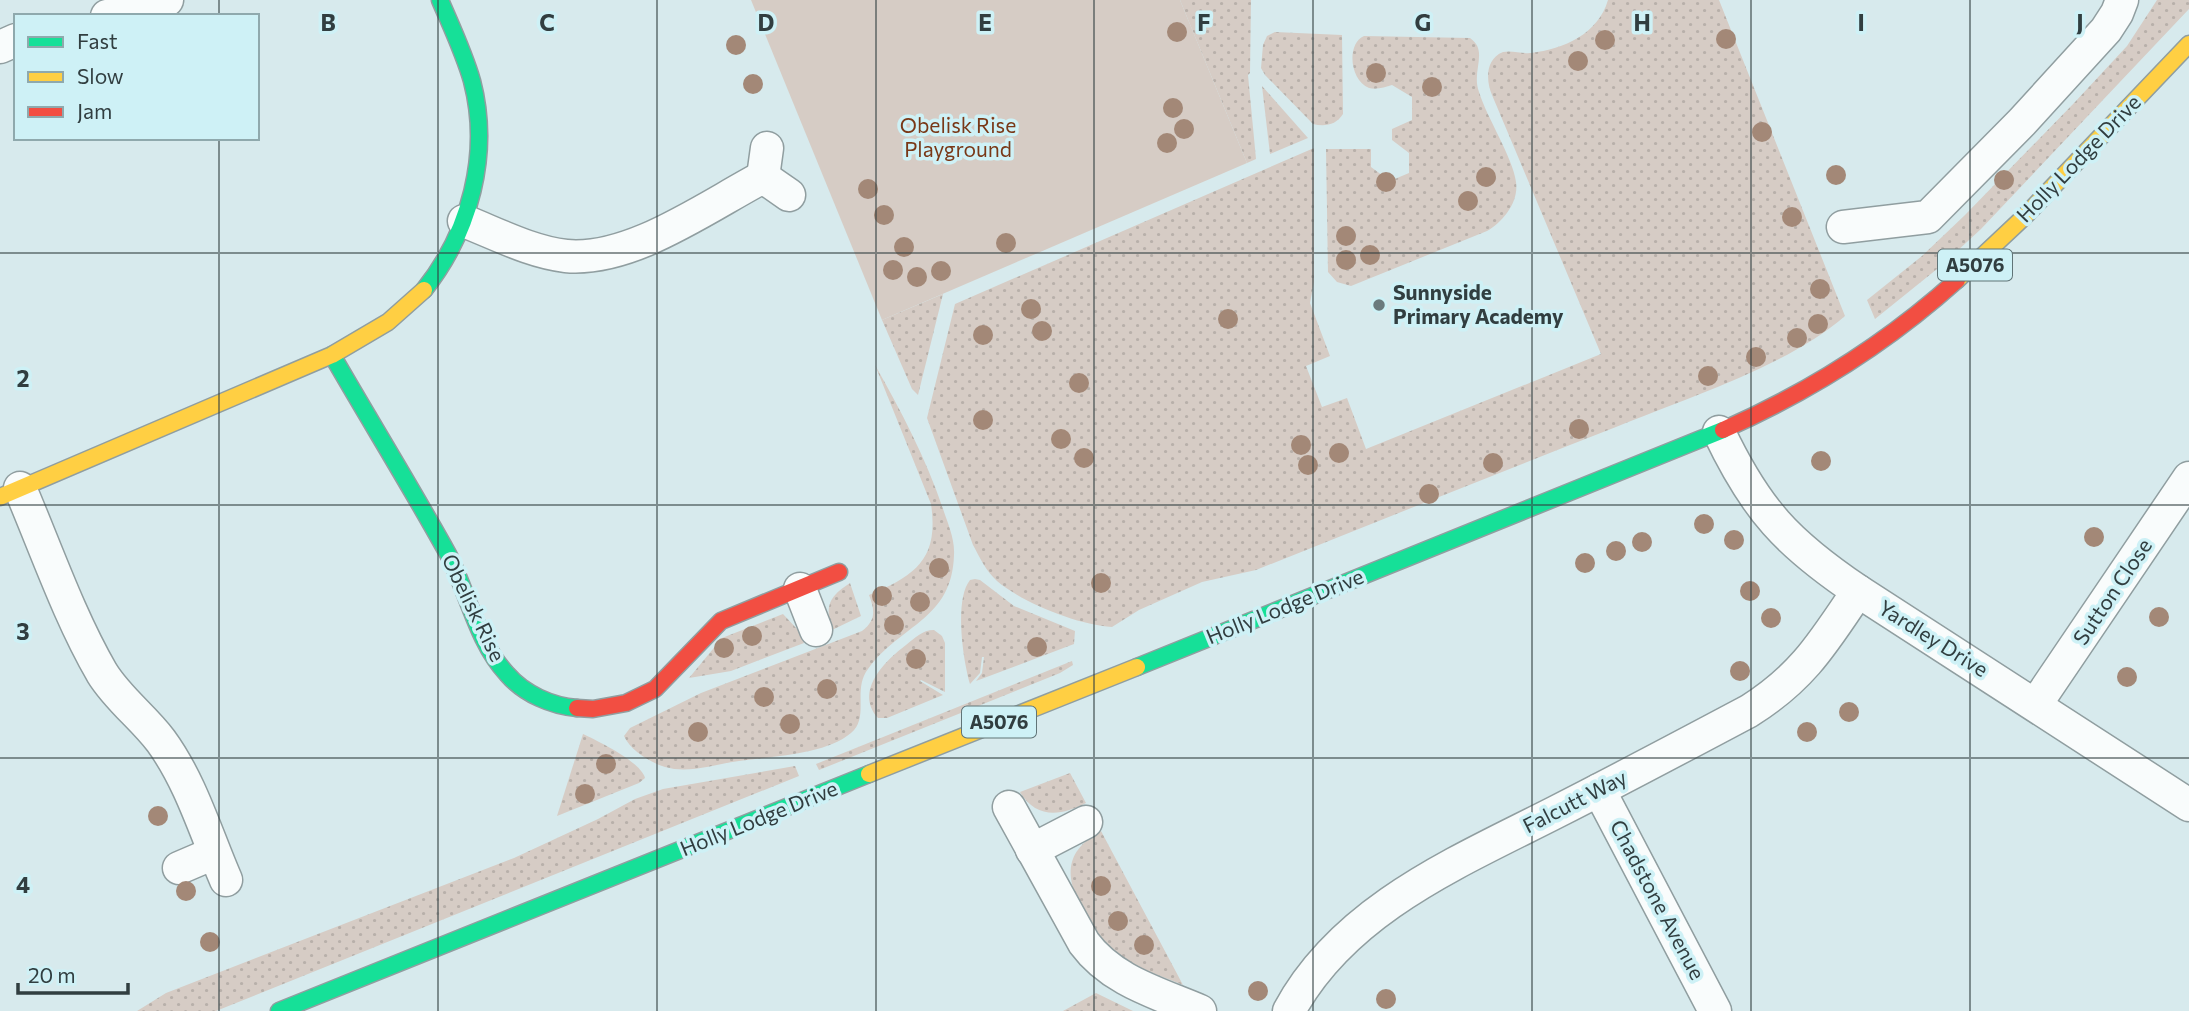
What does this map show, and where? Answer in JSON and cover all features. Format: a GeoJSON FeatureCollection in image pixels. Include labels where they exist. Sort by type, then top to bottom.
{"type":"FeatureCollection","features":[{"type":"Feature","properties":{"kind":"main road"},"geometry":{"type":"LineString","coordinates":[[10,492],[332,355],[398,316],[441,265],[464,221],[479,160],[475,94],[465,58],[440,0]]}},
{"type":"Feature","properties":{"kind":"main road","name":"Holly Lodge Drive"},"geometry":{"type":"LineString","coordinates":[[279,1011],[1762,413],[1841,370],[1936,301],[2011,229],[2189,44]]}},
{"type":"Feature","properties":{"kind":"main road","name":"Obelisk Rise"},"geometry":{"type":"LineString","coordinates":[[332,355],[449,557],[489,649],[507,675],[536,696],[564,707],[593,709],[626,703],[655,689],[721,621],[839,572]]}},
{"type":"Feature","properties":{"kind":"street"},"geometry":{"type":"LineString","coordinates":[[114,14],[167,0]]}},
{"type":"Feature","properties":{"kind":"street"},"geometry":{"type":"LineString","coordinates":[[1843,227],[1928,216],[2022,122],[2106,30],[2122,0]]}},
{"type":"Feature","properties":{"kind":"street"},"geometry":{"type":"LineString","coordinates":[[464,221],[546,252],[577,256],[608,254],[657,235],[765,162],[789,195]]}},
{"type":"Feature","properties":{"kind":"street","name":"Yardley Drive"},"geometry":{"type":"LineString","coordinates":[[1719,432],[1743,480],[1770,518],[1807,555],[1858,592],[2189,805]]}},
{"type":"Feature","properties":{"kind":"street","name":"Sutton Close"},"geometry":{"type":"LineString","coordinates":[[2036,705],[2189,478]]}},
{"type":"Feature","properties":{"kind":"street"},"geometry":{"type":"LineString","coordinates":[[10,492],[89,650],[110,684],[145,722],[177,766],[220,867],[179,868]]}},
{"type":"Feature","properties":{"kind":"street"},"geometry":{"type":"LineString","coordinates":[[800,589],[816,629]]}},
{"type":"Feature","properties":{"kind":"street","name":"Falcutt Way"},"geometry":{"type":"LineString","coordinates":[[1289,1011],[1311,977],[1334,950],[1385,905],[1478,852],[1769,698],[1806,665],[1858,592]]}},
{"type":"Feature","properties":{"kind":"street","name":"Chadstone Avenue"},"geometry":{"type":"LineString","coordinates":[[1599,790],[1715,1011]]}},
{"type":"Feature","properties":{"kind":"street"},"geometry":{"type":"LineString","coordinates":[[1009,807],[1095,958],[1119,976],[1200,1011]]}},
{"type":"Feature","properties":{"kind":"street"},"geometry":{"type":"LineString","coordinates":[[1032,850],[1086,822]]}},
{"type":"Feature","properties":{"kind":"green space","name":"Obelisk Rise Playground"},"geometry":{"type":"Polygon","coordinates":[[[751,0],[1180,0],[1247,163],[882,320],[751,0]]]}},
{"type":"Feature","properties":{"kind":"green space"},"geometry":{"type":"Polygon","coordinates":[[[1180,0],[1251,0],[1248,75],[1256,159],[1247,163],[1180,0]]]}},
{"type":"Feature","properties":{"kind":"green space","name":"Sunnyside Primary Academy"},"geometry":{"type":"Polygon","coordinates":[[[1608,0],[1719,0],[1845,316],[1795,350],[1736,379],[1256,570],[1202,582],[1139,610],[1112,627],[1051,612],[1021,597],[993,577],[973,545],[927,418],[955,304],[1314,148],[1314,282],[1310,303],[1330,356],[1306,366],[1322,407],[1347,398],[1366,449],[1601,354],[1492,95],[1488,77],[1493,60],[1503,52],[1543,51],[1578,38],[1596,22],[1608,0]]]}},
{"type":"Feature","properties":{"kind":"green space"},"geometry":{"type":"Polygon","coordinates":[[[2157,0],[2189,0],[2189,9],[1981,229],[1942,265],[1875,319],[1867,300],[1922,256],[2075,102],[2127,46],[2157,0]]]}},
{"type":"Feature","properties":{"kind":"green space"},"geometry":{"type":"Polygon","coordinates":[[[1275,32],[1342,35],[1343,114],[1337,121],[1326,125],[1313,124],[1265,75],[1261,68],[1263,45],[1267,36],[1275,32]]]}},
{"type":"Feature","properties":{"kind":"green space"},"geometry":{"type":"Polygon","coordinates":[[[1364,36],[1470,38],[1476,43],[1479,55],[1479,92],[1510,161],[1516,189],[1509,211],[1487,231],[1351,286],[1337,282],[1328,272],[1326,149],[1371,149],[1371,167],[1390,181],[1409,173],[1409,153],[1392,140],[1392,129],[1412,120],[1412,97],[1392,85],[1369,88],[1354,71],[1355,47],[1358,40],[1364,36]]]}},
{"type":"Feature","properties":{"kind":"green space"},"geometry":{"type":"Polygon","coordinates":[[[1262,86],[1308,138],[1270,154],[1262,86]]]}},
{"type":"Feature","properties":{"kind":"green space"},"geometry":{"type":"Polygon","coordinates":[[[943,294],[918,395],[912,389],[882,320],[943,294]]]}},
{"type":"Feature","properties":{"kind":"green space"},"geometry":{"type":"Polygon","coordinates":[[[875,365],[921,453],[951,532],[954,555],[951,577],[944,594],[923,620],[895,641],[868,669],[861,686],[861,711],[857,727],[840,740],[798,753],[693,769],[674,769],[647,759],[631,746],[624,736],[630,728],[701,693],[862,631],[873,615],[869,595],[900,580],[921,563],[931,539],[931,504],[875,365]]]}},
{"type":"Feature","properties":{"kind":"green space"},"geometry":{"type":"Polygon","coordinates":[[[975,579],[1014,606],[1075,631],[1074,644],[976,681],[982,673],[982,657],[980,673],[970,684],[961,615],[965,589],[970,580],[975,579]]]}},
{"type":"Feature","properties":{"kind":"green space"},"geometry":{"type":"Polygon","coordinates":[[[850,583],[861,616],[832,630],[829,614],[831,602],[838,592],[850,583]]]}},
{"type":"Feature","properties":{"kind":"green space"},"geometry":{"type":"Polygon","coordinates":[[[783,614],[798,630],[804,643],[731,671],[689,678],[722,638],[783,614]]]}},
{"type":"Feature","properties":{"kind":"green space"},"geometry":{"type":"Polygon","coordinates":[[[934,630],[942,636],[945,643],[945,692],[921,680],[943,695],[887,718],[878,718],[871,708],[869,697],[875,677],[889,659],[912,640],[922,633],[934,630]]]}},
{"type":"Feature","properties":{"kind":"green space"},"geometry":{"type":"Polygon","coordinates":[[[1072,661],[1073,665],[1060,673],[819,770],[816,764],[1072,661]]]}},
{"type":"Feature","properties":{"kind":"green space"},"geometry":{"type":"Polygon","coordinates":[[[583,734],[628,759],[645,778],[639,783],[557,816],[583,734]]]}},
{"type":"Feature","properties":{"kind":"green space"},"geometry":{"type":"Polygon","coordinates":[[[795,766],[799,776],[216,1011],[137,1011],[166,993],[514,858],[635,799],[663,789],[795,766]]]}},
{"type":"Feature","properties":{"kind":"green space"},"geometry":{"type":"Polygon","coordinates":[[[1070,773],[1086,803],[1067,811],[1041,811],[1026,801],[1020,792],[1070,773]]]}},
{"type":"Feature","properties":{"kind":"green space"},"geometry":{"type":"Polygon","coordinates":[[[1101,831],[1183,985],[1141,969],[1118,956],[1100,938],[1080,905],[1072,881],[1073,859],[1078,849],[1101,831]]]}},
{"type":"Feature","properties":{"kind":"green space"},"geometry":{"type":"Polygon","coordinates":[[[1096,993],[1133,1011],[1063,1011],[1096,993]]]}},
{"type":"Feature","properties":{"kind":"traffic: fast"},"geometry":{"type":"LineString","coordinates":[[424,290],[454,243],[464,218],[477,164],[479,136],[472,81],[440,0]]}},
{"type":"Feature","properties":{"kind":"traffic: fast"},"geometry":{"type":"LineString","coordinates":[[332,355],[448,554],[480,632],[497,661],[514,681],[530,693],[548,702],[577,708]]}},
{"type":"Feature","properties":{"kind":"traffic: fast"},"geometry":{"type":"LineString","coordinates":[[1137,667],[1723,430]]}},
{"type":"Feature","properties":{"kind":"traffic: fast"},"geometry":{"type":"LineString","coordinates":[[279,1011],[869,774]]}},
{"type":"Feature","properties":{"kind":"traffic: slow"},"geometry":{"type":"LineString","coordinates":[[1957,280],[2024,217],[2189,44]]}},
{"type":"Feature","properties":{"kind":"traffic: slow"},"geometry":{"type":"LineString","coordinates":[[0,497],[332,355],[388,322],[424,290]]}},
{"type":"Feature","properties":{"kind":"traffic: slow"},"geometry":{"type":"LineString","coordinates":[[869,774],[1137,667]]}},
{"type":"Feature","properties":{"kind":"traffic: jam"},"geometry":{"type":"LineString","coordinates":[[1723,430],[1786,399],[1846,364],[1903,325],[1957,280]]}},
{"type":"Feature","properties":{"kind":"traffic: jam"},"geometry":{"type":"LineString","coordinates":[[577,708],[593,709],[626,703],[655,689],[721,621],[839,572]]}},
{"type":"Feature","properties":{"kind":"place","name":"Sunnyside Primary Academy"},"geometry":{"type":"Point","coordinates":[1379,305]}}]}
